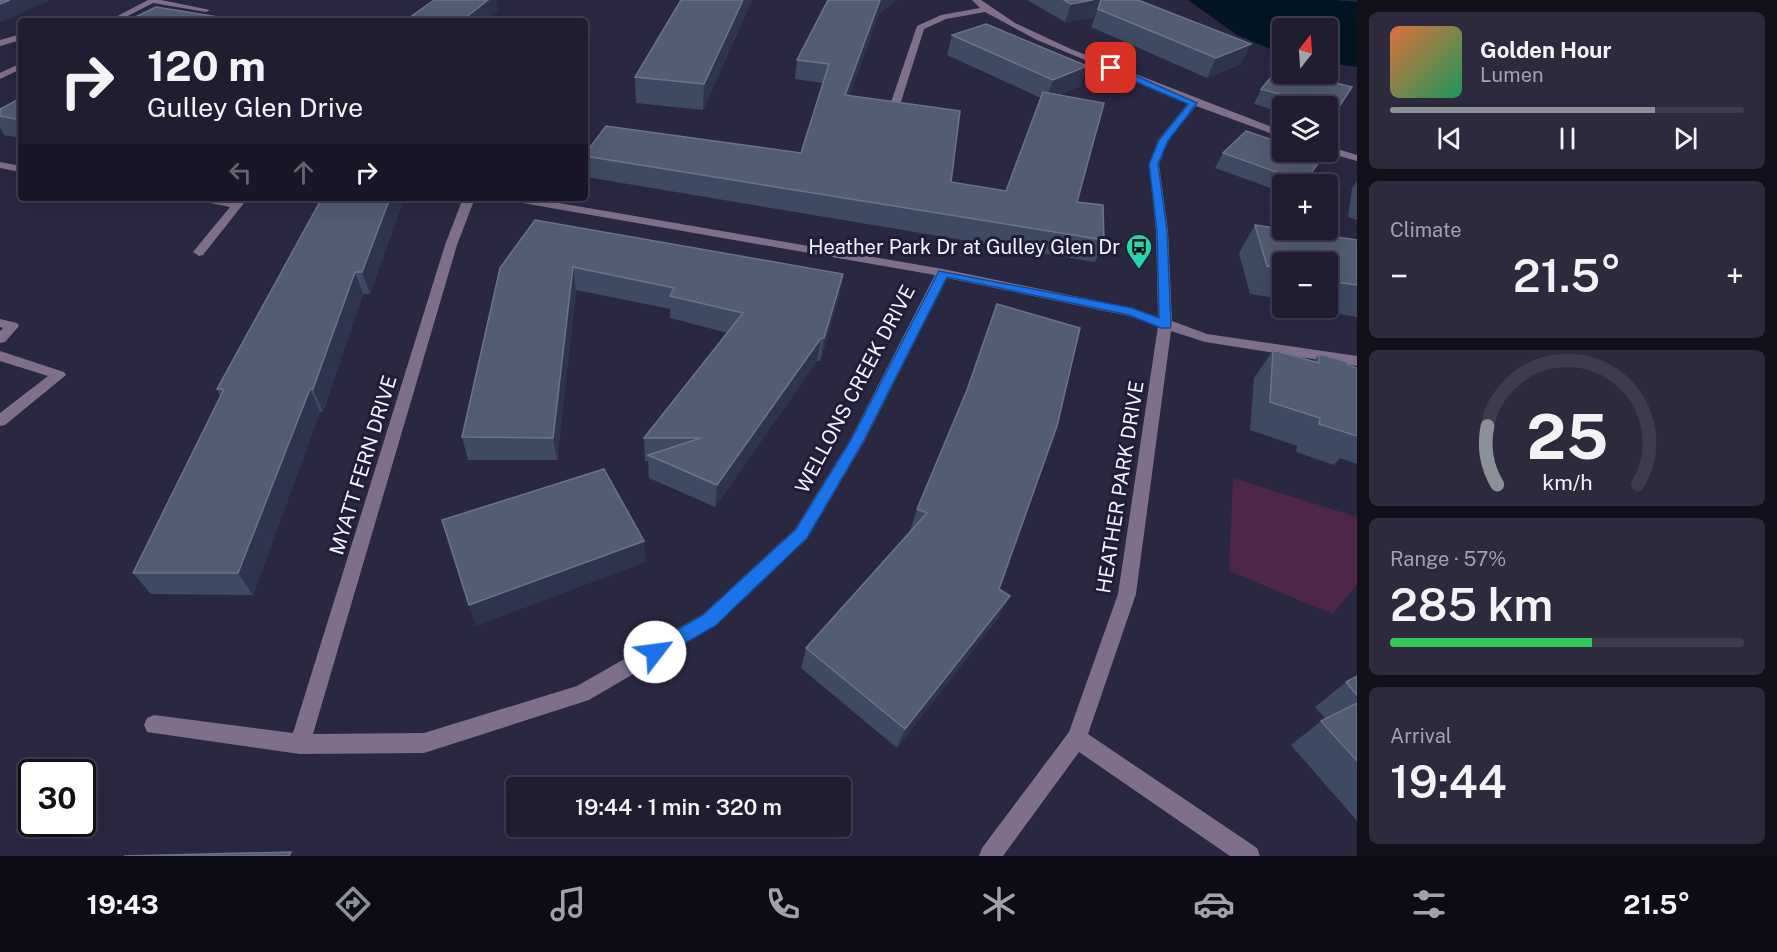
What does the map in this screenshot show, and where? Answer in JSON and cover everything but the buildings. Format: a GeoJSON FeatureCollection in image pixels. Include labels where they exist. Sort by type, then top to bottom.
{"type":"FeatureCollection","features":[{"type":"Feature","properties":{"kind":"street"},"geometry":{"type":"LineString","coordinates":[[118,18],[154,0],[206,10]]}},
{"type":"Feature","properties":{"kind":"street"},"geometry":{"type":"LineString","coordinates":[[976,0],[986,9],[1049,42],[1193,103],[1272,131]]}},
{"type":"Feature","properties":{"kind":"street"},"geometry":{"type":"LineString","coordinates":[[894,108],[920,28],[944,18],[986,9]]}},
{"type":"Feature","properties":{"kind":"street"},"geometry":{"type":"LineString","coordinates":[[0,43],[18,37]]}},
{"type":"Feature","properties":{"kind":"street"},"geometry":{"type":"LineString","coordinates":[[0,76],[18,67]]}},
{"type":"Feature","properties":{"kind":"street","name":"HEATHER PARK DRIVE"},"geometry":{"type":"LineString","coordinates":[[990,856],[1077,738],[1127,594],[1165,325],[1162,231],[1154,164],[1163,140],[1193,103]]}},
{"type":"Feature","properties":{"kind":"street"},"geometry":{"type":"LineString","coordinates":[[1338,152],[1357,158]]}},
{"type":"Feature","properties":{"kind":"street"},"geometry":{"type":"LineString","coordinates":[[0,165],[18,168]]}},
{"type":"Feature","properties":{"kind":"street"},"geometry":{"type":"LineString","coordinates":[[199,252],[240,201]]}},
{"type":"Feature","properties":{"kind":"street","name":"MYATT FERN DRIVE"},"geometry":{"type":"LineString","coordinates":[[300,744],[448,255],[468,201]]}},
{"type":"Feature","properties":{"kind":"street"},"geometry":{"type":"LineString","coordinates":[[528,201],[943,273],[1132,312],[1205,338],[1357,362]]}},
{"type":"Feature","properties":{"kind":"street","name":"WELLONS CREEK DRIVE"},"geometry":{"type":"LineString","coordinates":[[154,725],[300,744],[424,743],[582,694],[709,620],[801,534],[856,442],[943,273]]}},
{"type":"Feature","properties":{"kind":"street"},"geometry":{"type":"LineString","coordinates":[[0,323],[12,326],[0,339]]}},
{"type":"Feature","properties":{"kind":"street"},"geometry":{"type":"LineString","coordinates":[[0,356],[59,375],[0,421]]}},
{"type":"Feature","properties":{"kind":"street"},"geometry":{"type":"LineString","coordinates":[[1077,738],[1249,856]]}},
{"type":"Feature","properties":{"kind":"shaded area"},"geometry":{"type":"Polygon","coordinates":[[[1233,478],[1357,517],[1357,584],[1333,614],[1229,571],[1233,478]]]}},
{"type":"Feature","properties":{"kind":"water"},"geometry":{"type":"Polygon","coordinates":[[[1188,0],[1357,2],[1357,67],[1338,64],[1338,18],[1272,18],[1272,50],[1237,35],[1188,0]]]}},
{"type":"Feature","properties":{"kind":"place","name":"Heather Park Dr at Gulley Glen Dr"},"geometry":{"type":"Point","coordinates":[1139,270]}},
{"type":"Feature","properties":{"kind":"route"},"geometry":{"type":"LineString","coordinates":[[655,652],[709,620],[801,534],[856,442],[943,273],[1132,312],[1165,325],[1162,231],[1154,164],[1163,140],[1193,103],[1111,68]]}}]}
